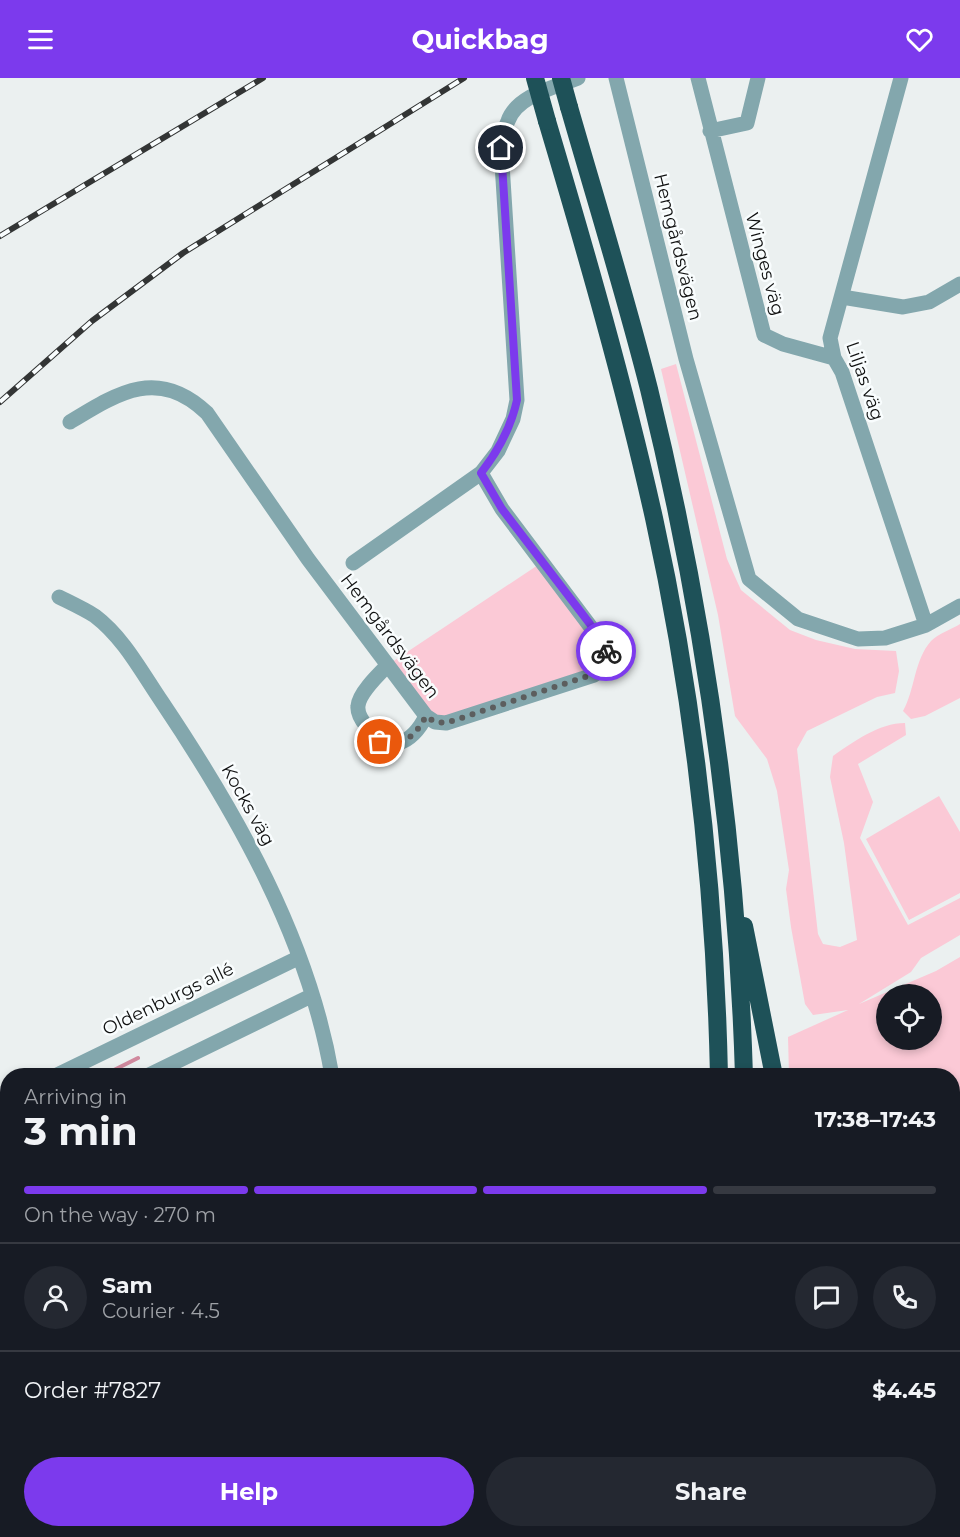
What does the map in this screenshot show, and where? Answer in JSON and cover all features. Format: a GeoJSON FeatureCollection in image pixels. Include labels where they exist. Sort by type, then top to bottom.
{"type":"FeatureCollection","features":[{"type":"Feature","properties":{"kind":"highway"},"geometry":{"type":"LineString","coordinates":[[535,78],[589,262],[654,518],[676,631],[699,795],[711,920],[719,1068]]}},
{"type":"Feature","properties":{"kind":"highway"},"geometry":{"type":"LineString","coordinates":[[561,78],[645,376],[663,449],[699,624],[730,856],[772,1068]]}},
{"type":"Feature","properties":{"kind":"highway"},"geometry":{"type":"LineString","coordinates":[[730,856],[743,1068]]}},
{"type":"Feature","properties":{"kind":"street","name":"Hemgårdsvägen"},"geometry":{"type":"LineString","coordinates":[[353,563],[481,473],[498,452],[513,419],[517,400],[501,148],[508,119],[518,106],[531,97],[578,78]]}},
{"type":"Feature","properties":{"kind":"street","name":"Hemgårdsvägen"},"geometry":{"type":"LineString","coordinates":[[616,78],[686,359],[749,579],[798,620],[858,639],[885,638],[926,625],[960,606]]}},
{"type":"Feature","properties":{"kind":"street","name":"Winges väg"},"geometry":{"type":"LineString","coordinates":[[699,78],[710,131],[764,335],[783,344],[834,358]]}},
{"type":"Feature","properties":{"kind":"street"},"geometry":{"type":"LineString","coordinates":[[710,131],[747,123],[758,78]]}},
{"type":"Feature","properties":{"kind":"street","name":"Liljas väg"},"geometry":{"type":"LineString","coordinates":[[901,78],[830,339],[834,358],[842,372],[926,625]]}},
{"type":"Feature","properties":{"kind":"street"},"geometry":{"type":"LineString","coordinates":[[842,297],[903,307],[930,302],[960,284]]}},
{"type":"Feature","properties":{"kind":"street","name":"Hemgårdsvägen"},"geometry":{"type":"LineString","coordinates":[[70,422],[106,400],[135,388],[168,389],[192,399],[207,413],[308,559],[426,716],[435,722],[446,723],[600,672],[608,666],[609,658],[602,642],[502,509],[481,473]]}},
{"type":"Feature","properties":{"kind":"street","name":"Kocks väg"},"geometry":{"type":"LineString","coordinates":[[59,597],[95,616],[124,645],[192,746],[250,846],[298,958],[311,996],[330,1068]]}},
{"type":"Feature","properties":{"kind":"street"},"geometry":{"type":"LineString","coordinates":[[388,665],[361,698],[358,706],[359,715],[372,736],[387,744],[404,741],[419,730],[426,716]]}},
{"type":"Feature","properties":{"kind":"street","name":"Oldenburgs allé"},"geometry":{"type":"LineString","coordinates":[[71,1068],[298,958]]}},
{"type":"Feature","properties":{"kind":"street"},"geometry":{"type":"LineString","coordinates":[[163,1068],[311,996]]}},
{"type":"Feature","properties":{"kind":"shaded area"},"geometry":{"type":"Polygon","coordinates":[[[676,364],[727,559],[741,590],[790,630],[816,640],[855,649],[896,651],[899,671],[895,693],[877,697],[807,731],[797,749],[818,934],[823,944],[840,947],[857,940],[844,843],[830,777],[833,756],[867,734],[886,726],[905,723],[906,735],[858,764],[873,802],[860,838],[908,925],[960,898],[960,935],[921,958],[911,972],[892,984],[876,984],[876,994],[859,1004],[876,997],[876,1050],[942,1050],[942,984],[906,984],[936,971],[960,957],[960,1068],[789,1068],[788,1037],[848,1010],[813,1015],[805,1004],[786,889],[789,870],[777,791],[767,759],[735,716],[718,615],[661,369],[676,364]]]}},
{"type":"Feature","properties":{"kind":"shaded area"},"geometry":{"type":"Polygon","coordinates":[[[541,563],[600,643],[604,667],[447,719],[433,717],[392,662],[541,563]]]}},
{"type":"Feature","properties":{"kind":"shaded area"},"geometry":{"type":"Polygon","coordinates":[[[960,624],[960,698],[925,716],[911,719],[903,711],[925,649],[934,638],[960,624]]]}},
{"type":"Feature","properties":{"kind":"shaded area"},"geometry":{"type":"Polygon","coordinates":[[[939,796],[960,832],[960,893],[909,920],[866,839],[939,796]]]}},
{"type":"Feature","properties":{"kind":"waterway"},"geometry":{"type":"LineString","coordinates":[[118,1068],[138,1058]]}},
{"type":"Feature","properties":{"kind":"railway"},"geometry":{"type":"LineString","coordinates":[[0,236],[263,78]]}},
{"type":"Feature","properties":{"kind":"railway"},"geometry":{"type":"LineString","coordinates":[[0,402],[92,321],[183,253],[464,78]]}},
{"type":"Feature","properties":{"kind":"way so far"},"geometry":{"type":"LineString","coordinates":[[380,742],[396,744],[404,741],[419,730],[426,716],[435,722],[446,723],[600,672],[608,666],[609,658],[606,651]]}},
{"type":"Feature","properties":{"kind":"route"},"geometry":{"type":"LineString","coordinates":[[501,148],[517,400],[513,419],[498,452],[481,473],[502,509],[590,624],[606,651]]}}]}
